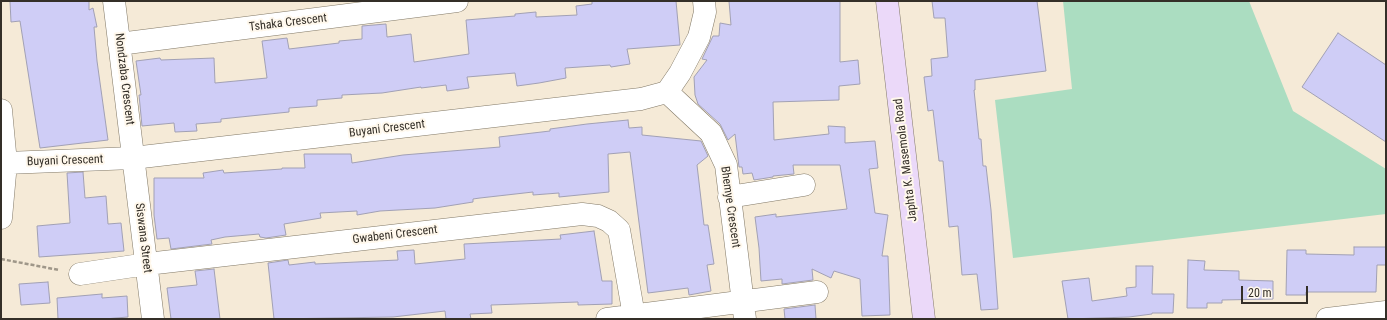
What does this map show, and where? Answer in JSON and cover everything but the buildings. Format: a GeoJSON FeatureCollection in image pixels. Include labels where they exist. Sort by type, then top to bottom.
{"type":"FeatureCollection","features":[{"type":"Feature","properties":{"kind":"main road","name":"Japhta K. Masemola Road"},"geometry":{"type":"LineString","coordinates":[[887,1],[924,319]]}},
{"type":"Feature","properties":{"kind":"street","name":"Nondzaba Crescent"},"geometry":{"type":"LineString","coordinates":[[114,1],[133,158]]}},
{"type":"Feature","properties":{"kind":"street","name":"Tshaka Crescent"},"geometry":{"type":"LineString","coordinates":[[119,44],[457,1]]}},
{"type":"Feature","properties":{"kind":"street"},"geometry":{"type":"LineString","coordinates":[[667,92],[680,74],[699,37],[705,12],[704,1]]}},
{"type":"Feature","properties":{"kind":"street","name":"Buyani Crescent"},"geometry":{"type":"LineString","coordinates":[[6,163],[133,158],[641,100],[667,92]]}},
{"type":"Feature","properties":{"kind":"street","name":"Bhemye Crescent"},"geometry":{"type":"LineString","coordinates":[[667,92],[711,133],[726,165],[744,310]]}},
{"type":"Feature","properties":{"kind":"street"},"geometry":{"type":"LineString","coordinates":[[1,110],[6,163],[1,218]]}},
{"type":"Feature","properties":{"kind":"street","name":"Siswana Street"},"geometry":{"type":"LineString","coordinates":[[133,158],[153,319]]}},
{"type":"Feature","properties":{"kind":"street"},"geometry":{"type":"LineString","coordinates":[[729,197],[804,185]]}},
{"type":"Feature","properties":{"kind":"street","name":"Gwabeni Crescent"},"geometry":{"type":"LineString","coordinates":[[80,274],[146,264],[582,214],[598,216],[609,221],[619,230],[634,316]]}},
{"type":"Feature","properties":{"kind":"street"},"geometry":{"type":"LineString","coordinates":[[607,319],[634,316],[744,310],[817,292]]}},
{"type":"Feature","properties":{"kind":"street"},"geometry":{"type":"LineString","coordinates":[[1327,319],[1386,312]]}},
{"type":"Feature","properties":{"kind":"path"},"geometry":{"type":"LineString","coordinates":[[1,259],[80,274]]}},
{"type":"Feature","properties":{"kind":"green space"},"geometry":{"type":"Polygon","coordinates":[[[1063,1],[1249,1],[1293,111],[1386,169],[1386,214],[1013,258],[995,100],[1072,89],[1063,1]]]}}]}
